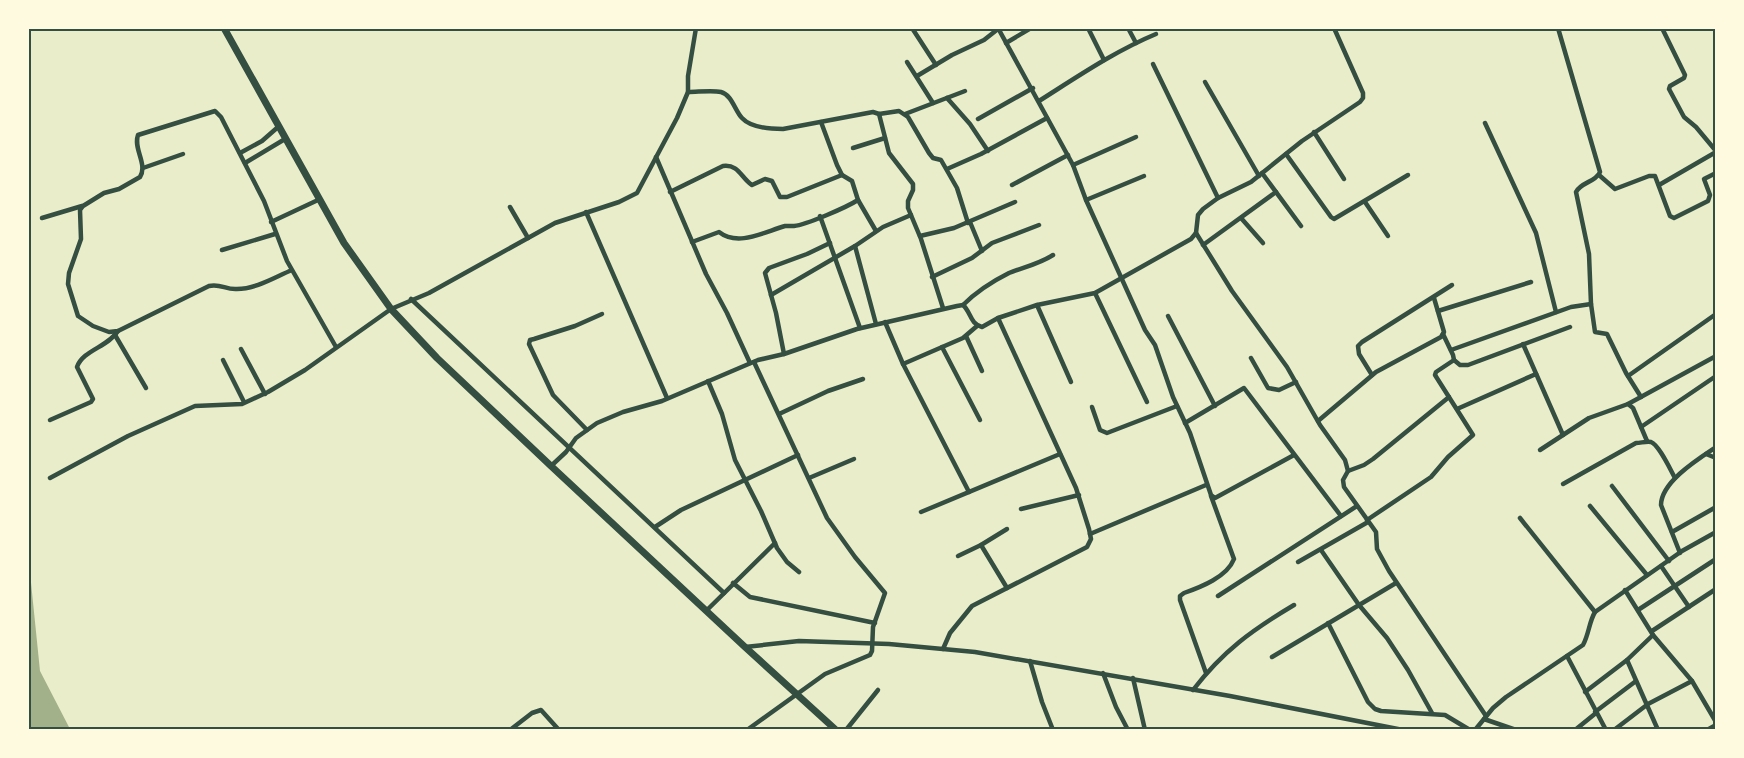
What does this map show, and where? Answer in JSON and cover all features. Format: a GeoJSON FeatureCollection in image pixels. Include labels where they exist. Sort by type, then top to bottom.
{"type":"FeatureCollection","features":[{"type":"Feature","properties":{"kind":"main road"},"geometry":{"type":"LineString","coordinates":[[225,28],[318,200],[344,243],[391,309],[437,358],[551,466],[705,611],[836,729]]}},
{"type":"Feature","properties":{"kind":"street"},"geometry":{"type":"LineString","coordinates":[[50,478],[128,436],[195,406],[244,402],[265,394],[304,370],[391,309],[429,293],[555,223],[619,202],[637,193],[678,118],[688,92],[688,76],[696,28]]}},
{"type":"Feature","properties":{"kind":"street"},"geometry":{"type":"LineString","coordinates":[[912,28],[936,65]]}},
{"type":"Feature","properties":{"kind":"street"},"geometry":{"type":"LineString","coordinates":[[1006,43],[1031,28]]}},
{"type":"Feature","properties":{"kind":"street"},"geometry":{"type":"LineString","coordinates":[[1088,28],[1104,60]]}},
{"type":"Feature","properties":{"kind":"street"},"geometry":{"type":"LineString","coordinates":[[1128,28],[1136,43]]}},
{"type":"Feature","properties":{"kind":"street"},"geometry":{"type":"LineString","coordinates":[[963,305],[967,308],[973,322],[982,327],[998,318],[1037,305],[1095,293],[1191,239],[1196,233],[1198,215],[1203,209],[1218,198],[1251,182],[1314,132],[1363,98],[1363,93],[1334,28]]}},
{"type":"Feature","properties":{"kind":"street"},"geometry":{"type":"LineString","coordinates":[[1558,28],[1599,175]]}},
{"type":"Feature","properties":{"kind":"street"},"geometry":{"type":"LineString","coordinates":[[1659,185],[1716,152],[1683,115],[1669,89],[1685,75],[1662,28]]}},
{"type":"Feature","properties":{"kind":"street"},"geometry":{"type":"LineString","coordinates":[[917,76],[978,43],[998,29],[1033,88],[1073,165],[1086,200],[1145,330],[1155,345],[1234,559],[1227,569],[1210,581],[1180,596],[1206,673]]}},
{"type":"Feature","properties":{"kind":"street"},"geometry":{"type":"LineString","coordinates":[[1039,101],[1104,60],[1156,34]]}},
{"type":"Feature","properties":{"kind":"street"},"geometry":{"type":"LineString","coordinates":[[907,62],[933,104]]}},
{"type":"Feature","properties":{"kind":"street"},"geometry":{"type":"LineString","coordinates":[[1152,63],[1218,198]]}},
{"type":"Feature","properties":{"kind":"street"},"geometry":{"type":"LineString","coordinates":[[1205,82],[1260,174],[1301,226]]}},
{"type":"Feature","properties":{"kind":"street"},"geometry":{"type":"LineString","coordinates":[[978,119],[1033,88]]}},
{"type":"Feature","properties":{"kind":"street"},"geometry":{"type":"LineString","coordinates":[[905,114],[965,91]]}},
{"type":"Feature","properties":{"kind":"street"},"geometry":{"type":"LineString","coordinates":[[688,92],[722,92],[728,96],[742,118],[749,123],[769,129],[783,129],[873,112],[879,114],[899,111],[905,114],[929,153],[933,158],[941,160],[957,188],[982,251]]}},
{"type":"Feature","properties":{"kind":"street"},"geometry":{"type":"LineString","coordinates":[[947,98],[970,124],[987,151]]}},
{"type":"Feature","properties":{"kind":"street"},"geometry":{"type":"LineString","coordinates":[[42,218],[82,206],[104,193],[134,182],[143,173],[136,144],[138,135],[215,111],[221,117],[245,163],[292,270],[336,347]]}},
{"type":"Feature","properties":{"kind":"street"},"geometry":{"type":"LineString","coordinates":[[879,114],[889,153],[913,184],[908,201],[911,214],[944,308]]}},
{"type":"Feature","properties":{"kind":"street"},"geometry":{"type":"LineString","coordinates":[[946,169],[987,151],[1047,118]]}},
{"type":"Feature","properties":{"kind":"street"},"geometry":{"type":"LineString","coordinates":[[821,122],[830,150],[842,175],[852,181],[858,200],[876,231]]}},
{"type":"Feature","properties":{"kind":"street"},"geometry":{"type":"LineString","coordinates":[[1485,123],[1539,240],[1556,312]]}},
{"type":"Feature","properties":{"kind":"street"},"geometry":{"type":"LineString","coordinates":[[240,153],[262,141],[278,127]]}},
{"type":"Feature","properties":{"kind":"street"},"geometry":{"type":"LineString","coordinates":[[1314,132],[1344,179]]}},
{"type":"Feature","properties":{"kind":"street"},"geometry":{"type":"LineString","coordinates":[[1073,165],[1136,137]]}},
{"type":"Feature","properties":{"kind":"street"},"geometry":{"type":"LineString","coordinates":[[853,148],[885,138]]}},
{"type":"Feature","properties":{"kind":"street"},"geometry":{"type":"LineString","coordinates":[[245,163],[285,139]]}},
{"type":"Feature","properties":{"kind":"street"},"geometry":{"type":"LineString","coordinates":[[143,168],[183,154]]}},
{"type":"Feature","properties":{"kind":"street"},"geometry":{"type":"LineString","coordinates":[[1286,154],[1331,217],[1338,218],[1408,175]]}},
{"type":"Feature","properties":{"kind":"street"},"geometry":{"type":"LineString","coordinates":[[1012,185],[1068,155]]}},
{"type":"Feature","properties":{"kind":"street"},"geometry":{"type":"LineString","coordinates":[[656,158],[692,242],[779,414],[827,518],[885,593],[875,623],[870,655],[825,674],[747,729]]}},
{"type":"Feature","properties":{"kind":"street"},"geometry":{"type":"LineString","coordinates":[[670,192],[723,166],[730,165],[737,168],[752,186],[765,179],[772,181],[780,197],[787,197],[842,175]]}},
{"type":"Feature","properties":{"kind":"street"},"geometry":{"type":"LineString","coordinates":[[1599,175],[1615,189],[1655,176],[1670,216],[1674,218],[1708,201],[1710,195],[1704,179],[1716,173]]}},
{"type":"Feature","properties":{"kind":"street"},"geometry":{"type":"LineString","coordinates":[[1599,175],[1580,186],[1576,192],[1589,255],[1591,304],[1596,333],[1606,334],[1641,397]]}},
{"type":"Feature","properties":{"kind":"street"},"geometry":{"type":"LineString","coordinates":[[1086,200],[1144,176]]}},
{"type":"Feature","properties":{"kind":"street"},"geometry":{"type":"LineString","coordinates":[[1203,245],[1276,192]]}},
{"type":"Feature","properties":{"kind":"street"},"geometry":{"type":"LineString","coordinates":[[271,222],[318,200]]}},
{"type":"Feature","properties":{"kind":"street"},"geometry":{"type":"LineString","coordinates":[[692,242],[718,232],[725,237],[732,238],[757,236],[783,227],[795,226],[858,200]]}},
{"type":"Feature","properties":{"kind":"street"},"geometry":{"type":"LineString","coordinates":[[920,236],[969,222],[1015,202]]}},
{"type":"Feature","properties":{"kind":"street"},"geometry":{"type":"LineString","coordinates":[[1365,202],[1388,236]]}},
{"type":"Feature","properties":{"kind":"street"},"geometry":{"type":"LineString","coordinates":[[82,206],[80,210],[81,239],[69,273],[68,284],[72,302],[78,316],[85,323],[116,333]]}},
{"type":"Feature","properties":{"kind":"street"},"geometry":{"type":"LineString","coordinates":[[510,207],[528,238]]}},
{"type":"Feature","properties":{"kind":"street"},"geometry":{"type":"LineString","coordinates":[[586,212],[667,398]]}},
{"type":"Feature","properties":{"kind":"street"},"geometry":{"type":"LineString","coordinates":[[771,295],[855,246],[876,231],[911,214]]}},
{"type":"Feature","properties":{"kind":"street"},"geometry":{"type":"LineString","coordinates":[[820,216],[860,328]]}},
{"type":"Feature","properties":{"kind":"street"},"geometry":{"type":"LineString","coordinates":[[1240,218],[1263,243]]}},
{"type":"Feature","properties":{"kind":"street"},"geometry":{"type":"LineString","coordinates":[[932,277],[972,258],[992,243],[1039,225]]}},
{"type":"Feature","properties":{"kind":"street"},"geometry":{"type":"LineString","coordinates":[[1196,233],[1237,299],[1296,381],[1318,421],[1345,460],[1348,471],[1343,484],[1376,532],[1377,549],[1396,583],[1485,718],[1516,729]]}},
{"type":"Feature","properties":{"kind":"street"},"geometry":{"type":"LineString","coordinates":[[222,250],[275,234]]}},
{"type":"Feature","properties":{"kind":"street"},"geometry":{"type":"LineString","coordinates":[[784,354],[765,273],[769,268],[830,243]]}},
{"type":"Feature","properties":{"kind":"street"},"geometry":{"type":"LineString","coordinates":[[855,246],[876,324]]}},
{"type":"Feature","properties":{"kind":"street"},"geometry":{"type":"LineString","coordinates":[[551,466],[576,438],[597,423],[623,411],[667,398],[752,363],[860,328],[963,305],[982,288],[1011,273],[1038,264],[1053,255]]}},
{"type":"Feature","properties":{"kind":"street"},"geometry":{"type":"LineString","coordinates":[[50,420],[91,402],[93,399],[77,367],[79,362],[116,333],[209,286],[221,284],[236,290],[257,285],[292,270]]}},
{"type":"Feature","properties":{"kind":"street"},"geometry":{"type":"LineString","coordinates":[[1438,311],[1530,282]]}},
{"type":"Feature","properties":{"kind":"street"},"geometry":{"type":"LineString","coordinates":[[1372,375],[1359,354],[1358,346],[1452,285]]}},
{"type":"Feature","properties":{"kind":"street"},"geometry":{"type":"LineString","coordinates":[[1095,293],[1147,402]]}},
{"type":"Feature","properties":{"kind":"street"},"geometry":{"type":"LineString","coordinates":[[1434,298],[1443,325],[1443,334],[1454,360],[1460,364],[1468,365],[1570,327]]}},
{"type":"Feature","properties":{"kind":"street"},"geometry":{"type":"LineString","coordinates":[[411,299],[724,593]]}},
{"type":"Feature","properties":{"kind":"street"},"geometry":{"type":"LineString","coordinates":[[1451,350],[1570,307],[1591,304]]}},
{"type":"Feature","properties":{"kind":"street"},"geometry":{"type":"LineString","coordinates":[[1037,305],[1071,382]]}},
{"type":"Feature","properties":{"kind":"street"},"geometry":{"type":"LineString","coordinates":[[587,430],[554,395],[529,344],[534,339],[575,326],[602,314]]}},
{"type":"Feature","properties":{"kind":"street"},"geometry":{"type":"LineString","coordinates":[[1628,376],[1716,314]]}},
{"type":"Feature","properties":{"kind":"street"},"geometry":{"type":"LineString","coordinates":[[1168,316],[1215,406]]}},
{"type":"Feature","properties":{"kind":"street"},"geometry":{"type":"LineString","coordinates":[[943,648],[950,633],[966,611],[978,602],[1087,548],[1090,539],[1079,495],[998,318]]}},
{"type":"Feature","properties":{"kind":"street"},"geometry":{"type":"LineString","coordinates":[[885,322],[903,364],[969,492]]}},
{"type":"Feature","properties":{"kind":"street"},"geometry":{"type":"LineString","coordinates":[[903,364],[966,336],[977,326]]}},
{"type":"Feature","properties":{"kind":"street"},"geometry":{"type":"LineString","coordinates":[[116,333],[146,388]]}},
{"type":"Feature","properties":{"kind":"street"},"geometry":{"type":"LineString","coordinates":[[1318,421],[1372,375],[1443,334]]}},
{"type":"Feature","properties":{"kind":"street"},"geometry":{"type":"LineString","coordinates":[[966,336],[982,370]]}},
{"type":"Feature","properties":{"kind":"street"},"geometry":{"type":"LineString","coordinates":[[1522,344],[1563,435]]}},
{"type":"Feature","properties":{"kind":"street"},"geometry":{"type":"LineString","coordinates":[[942,347],[980,420]]}},
{"type":"Feature","properties":{"kind":"street"},"geometry":{"type":"LineString","coordinates":[[242,349],[265,394]]}},
{"type":"Feature","properties":{"kind":"street"},"geometry":{"type":"LineString","coordinates":[[1540,450],[1589,418],[1628,404],[1716,356]]}},
{"type":"Feature","properties":{"kind":"street"},"geometry":{"type":"LineString","coordinates":[[1251,358],[1268,388],[1279,390],[1296,381]]}},
{"type":"Feature","properties":{"kind":"street"},"geometry":{"type":"LineString","coordinates":[[223,360],[244,402]]}},
{"type":"Feature","properties":{"kind":"street"},"geometry":{"type":"LineString","coordinates":[[1298,562],[1368,521],[1431,477],[1451,453],[1470,439],[1472,432],[1435,375],[1454,360]]}},
{"type":"Feature","properties":{"kind":"street"},"geometry":{"type":"LineString","coordinates":[[1457,409],[1536,374]]}},
{"type":"Feature","properties":{"kind":"street"},"geometry":{"type":"LineString","coordinates":[[1641,427],[1716,376]]}},
{"type":"Feature","properties":{"kind":"street"},"geometry":{"type":"LineString","coordinates":[[779,414],[828,391],[863,379]]}},
{"type":"Feature","properties":{"kind":"street"},"geometry":{"type":"LineString","coordinates":[[708,381],[722,414],[731,451],[775,543],[787,562],[799,572]]}},
{"type":"Feature","properties":{"kind":"street"},"geometry":{"type":"LineString","coordinates":[[1185,423],[1244,388],[1341,516]]}},
{"type":"Feature","properties":{"kind":"street"},"geometry":{"type":"LineString","coordinates":[[1348,471],[1373,459],[1449,397]]}},
{"type":"Feature","properties":{"kind":"street"},"geometry":{"type":"LineString","coordinates":[[1628,404],[1632,406],[1647,441]]}},
{"type":"Feature","properties":{"kind":"street"},"geometry":{"type":"LineString","coordinates":[[1092,407],[1100,430],[1107,433],[1177,406]]}},
{"type":"Feature","properties":{"kind":"street"},"geometry":{"type":"LineString","coordinates":[[1563,484],[1636,444],[1647,441],[1654,443],[1676,478]]}},
{"type":"Feature","properties":{"kind":"street"},"geometry":{"type":"LineString","coordinates":[[1680,553],[1661,505],[1661,498],[1676,478],[1716,447]]}},
{"type":"Feature","properties":{"kind":"street"},"geometry":{"type":"LineString","coordinates":[[921,512],[1060,454]]}},
{"type":"Feature","properties":{"kind":"street"},"geometry":{"type":"LineString","coordinates":[[1706,454],[1716,458]]}},
{"type":"Feature","properties":{"kind":"street"},"geometry":{"type":"LineString","coordinates":[[655,527],[681,510],[798,455]]}},
{"type":"Feature","properties":{"kind":"street"},"geometry":{"type":"LineString","coordinates":[[1211,495],[1215,498],[1293,455]]}},
{"type":"Feature","properties":{"kind":"street"},"geometry":{"type":"LineString","coordinates":[[809,478],[854,459]]}},
{"type":"Feature","properties":{"kind":"street"},"geometry":{"type":"LineString","coordinates":[[1090,534],[1206,484]]}},
{"type":"Feature","properties":{"kind":"street"},"geometry":{"type":"LineString","coordinates":[[1612,486],[1669,561]]}},
{"type":"Feature","properties":{"kind":"street"},"geometry":{"type":"LineString","coordinates":[[1021,509],[1079,495]]}},
{"type":"Feature","properties":{"kind":"street"},"geometry":{"type":"LineString","coordinates":[[1218,596],[1357,506]]}},
{"type":"Feature","properties":{"kind":"street"},"geometry":{"type":"LineString","coordinates":[[1590,506],[1647,575]]}},
{"type":"Feature","properties":{"kind":"street"},"geometry":{"type":"LineString","coordinates":[[1672,532],[1716,507]]}},
{"type":"Feature","properties":{"kind":"street"},"geometry":{"type":"LineString","coordinates":[[1520,518],[1595,612]]}},
{"type":"Feature","properties":{"kind":"street"},"geometry":{"type":"LineString","coordinates":[[958,556],[1007,529]]}},
{"type":"Feature","properties":{"kind":"street"},"geometry":{"type":"LineString","coordinates":[[1475,729],[1506,697],[1583,645],[1595,612],[1680,553],[1716,532]]}},
{"type":"Feature","properties":{"kind":"street"},"geometry":{"type":"LineString","coordinates":[[705,611],[775,543]]}},
{"type":"Feature","properties":{"kind":"street"},"geometry":{"type":"LineString","coordinates":[[981,545],[1007,588]]}},
{"type":"Feature","properties":{"kind":"street"},"geometry":{"type":"LineString","coordinates":[[1321,550],[1359,605],[1387,638],[1414,679],[1432,713]]}},
{"type":"Feature","properties":{"kind":"street"},"geometry":{"type":"LineString","coordinates":[[1638,610],[1716,559]]}},
{"type":"Feature","properties":{"kind":"street"},"geometry":{"type":"LineString","coordinates":[[1661,566],[1689,607]]}},
{"type":"Feature","properties":{"kind":"street"},"geometry":{"type":"LineString","coordinates":[[733,583],[750,597],[875,623]]}},
{"type":"Feature","properties":{"kind":"street"},"geometry":{"type":"LineString","coordinates":[[1272,657],[1396,583]]}},
{"type":"Feature","properties":{"kind":"street"},"geometry":{"type":"LineString","coordinates":[[1585,692],[1627,660],[1652,633],[1716,589]]}},
{"type":"Feature","properties":{"kind":"street"},"geometry":{"type":"LineString","coordinates":[[1625,590],[1652,633],[1692,681],[1716,724],[1707,729]]}},
{"type":"Feature","properties":{"kind":"street"},"geometry":{"type":"LineString","coordinates":[[1193,690],[1223,655],[1294,605]]}},
{"type":"Feature","properties":{"kind":"street"},"geometry":{"type":"LineString","coordinates":[[1328,622],[1370,705],[1381,711],[1445,715],[1470,729]]}},
{"type":"Feature","properties":{"kind":"street"},"geometry":{"type":"LineString","coordinates":[[745,647],[799,641],[943,648],[1133,678],[1403,729]]}},
{"type":"Feature","properties":{"kind":"street"},"geometry":{"type":"LineString","coordinates":[[1567,656],[1606,729]]}},
{"type":"Feature","properties":{"kind":"street"},"geometry":{"type":"LineString","coordinates":[[1627,660],[1658,729]]}},
{"type":"Feature","properties":{"kind":"street"},"geometry":{"type":"LineString","coordinates":[[1030,661],[1053,729]]}},
{"type":"Feature","properties":{"kind":"street"},"geometry":{"type":"LineString","coordinates":[[1103,674],[1116,707],[1128,729]]}},
{"type":"Feature","properties":{"kind":"street"},"geometry":{"type":"LineString","coordinates":[[1133,678],[1145,729]]}},
{"type":"Feature","properties":{"kind":"street"},"geometry":{"type":"LineString","coordinates":[[1575,729],[1636,681]]}},
{"type":"Feature","properties":{"kind":"street"},"geometry":{"type":"LineString","coordinates":[[1614,729],[1647,704],[1692,681]]}},
{"type":"Feature","properties":{"kind":"street"},"geometry":{"type":"LineString","coordinates":[[846,729],[878,690]]}},
{"type":"Feature","properties":{"kind":"street"},"geometry":{"type":"LineString","coordinates":[[510,729],[532,713],[541,710],[559,729]]}},
{"type":"Feature","properties":{"kind":"shaded area"},"geometry":{"type":"Polygon","coordinates":[[[29,563],[40,671],[70,729],[29,729],[29,563]]]}}]}
